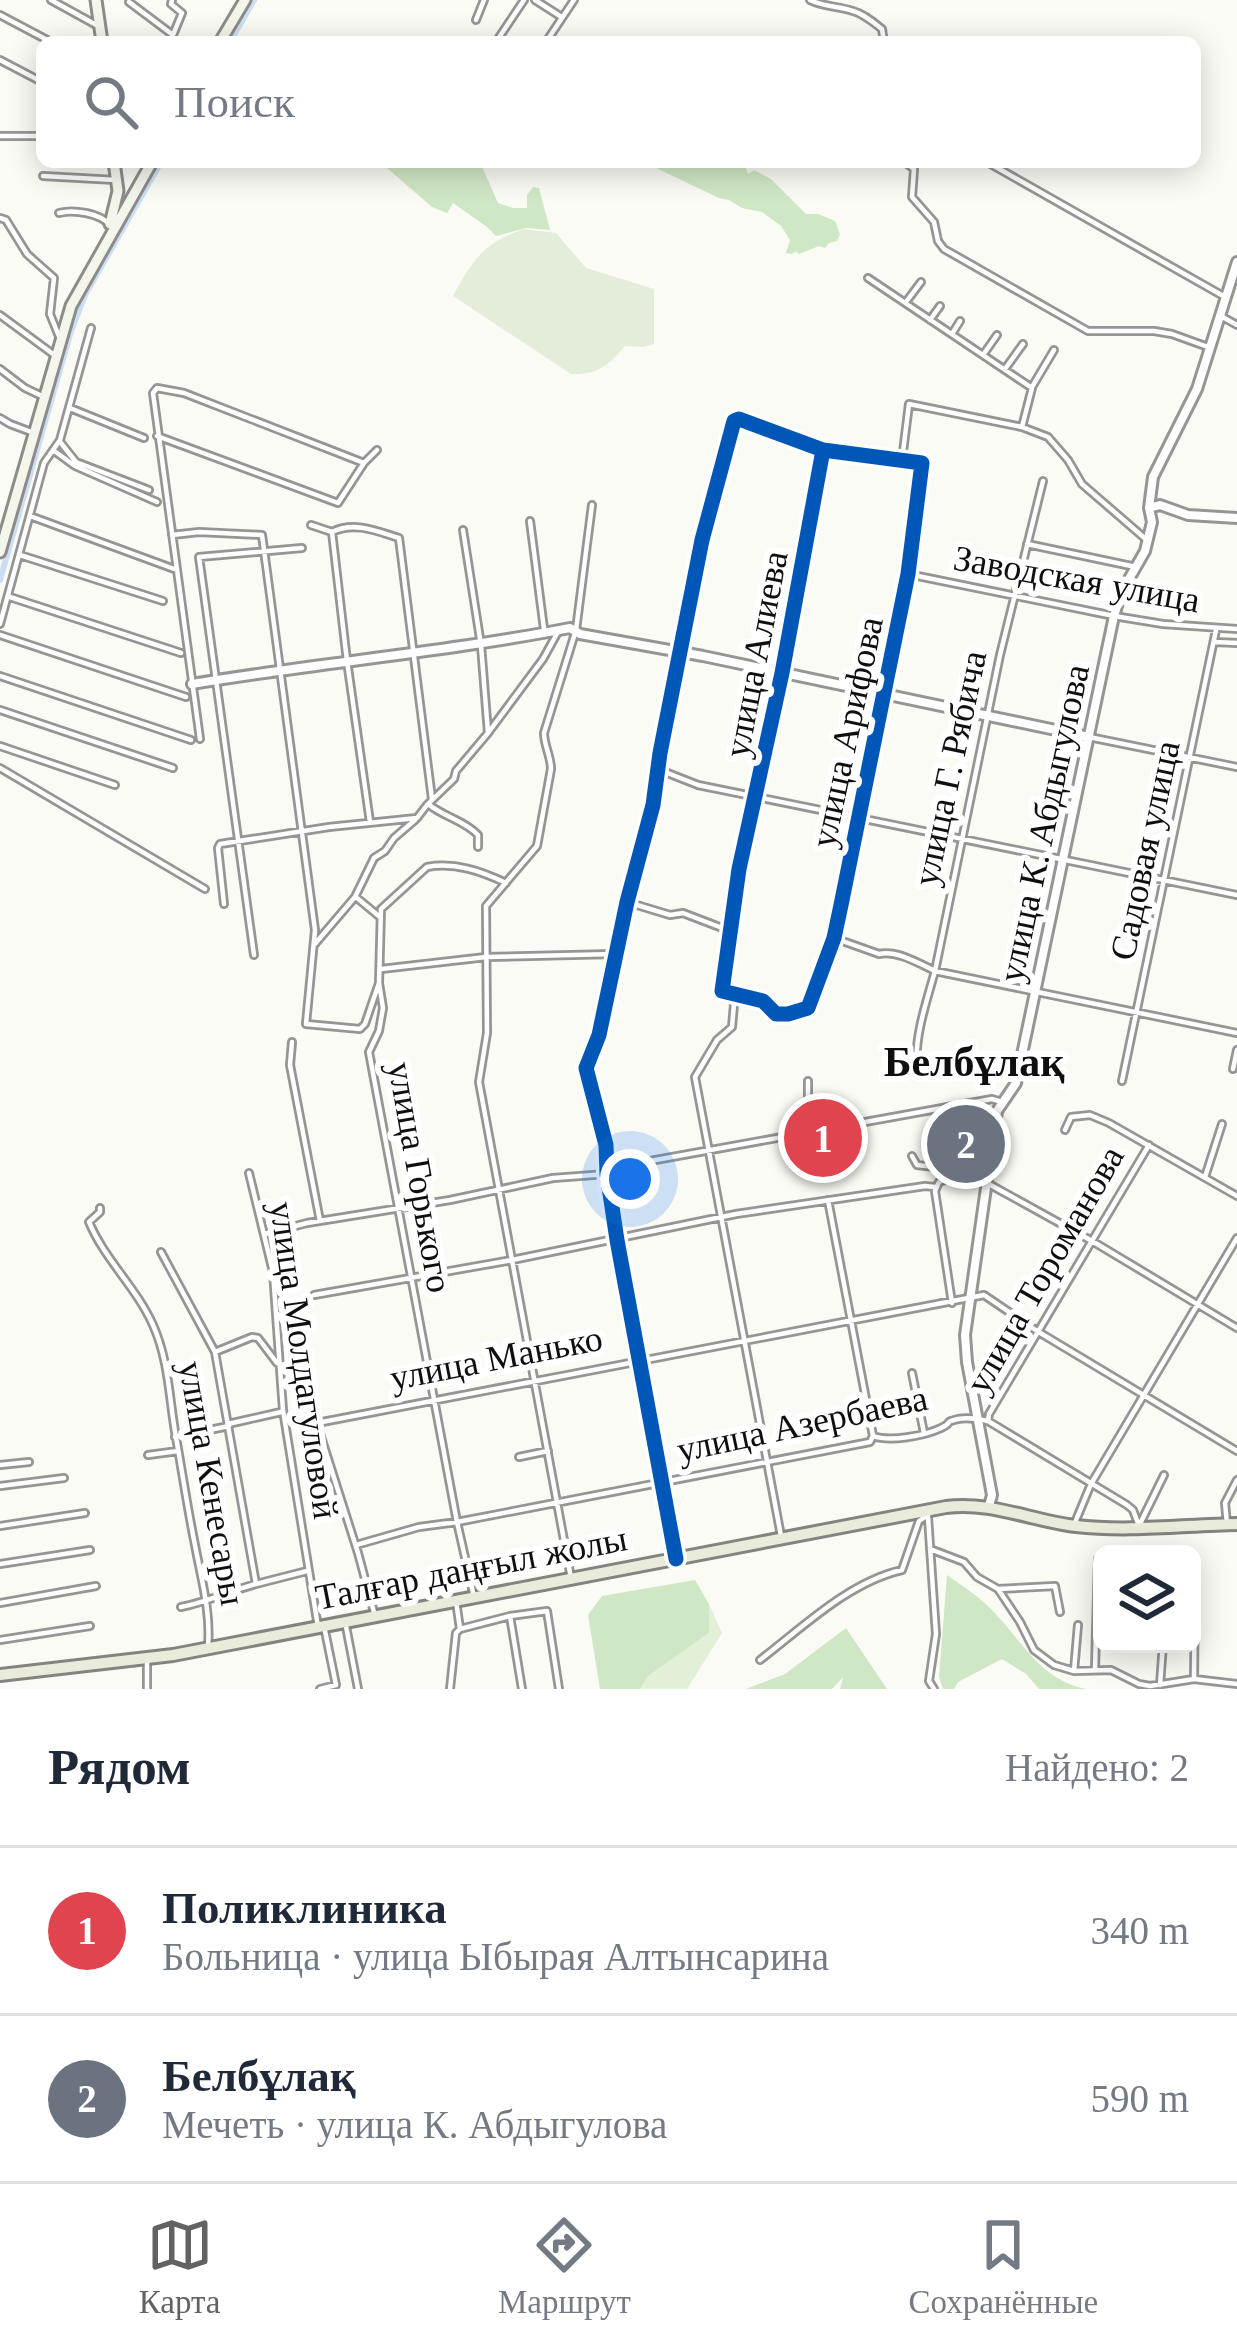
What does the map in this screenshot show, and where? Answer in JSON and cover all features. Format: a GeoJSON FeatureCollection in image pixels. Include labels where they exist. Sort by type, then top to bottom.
{"type":"FeatureCollection","features":[{"type":"Feature","properties":{"kind":"main road"},"geometry":{"type":"LineString","coordinates":[[96,0],[101,36]]}},
{"type":"Feature","properties":{"kind":"main road"},"geometry":{"type":"LineString","coordinates":[[224,36],[245,0]]}},
{"type":"Feature","properties":{"kind":"main road"},"geometry":{"type":"LineString","coordinates":[[112,226],[117,200],[115,168]]}},
{"type":"Feature","properties":{"kind":"main road"},"geometry":{"type":"LineString","coordinates":[[0,552],[6,509],[71,306],[148,168]]}},
{"type":"Feature","properties":{"kind":"main road","name":"Талғар даңғыл жолы"},"geometry":{"type":"LineString","coordinates":[[0,1675],[208,1648],[960,1505],[989,1506],[1074,1526],[1232,1524]]}},
{"type":"Feature","properties":{"kind":"street"},"geometry":{"type":"LineString","coordinates":[[51,0],[100,27]]}},
{"type":"Feature","properties":{"kind":"street"},"geometry":{"type":"LineString","coordinates":[[129,2],[173,35],[182,13],[172,0]]}},
{"type":"Feature","properties":{"kind":"street"},"geometry":{"type":"LineString","coordinates":[[476,20],[484,0]]}},
{"type":"Feature","properties":{"kind":"street"},"geometry":{"type":"LineString","coordinates":[[500,36],[524,0]]}},
{"type":"Feature","properties":{"kind":"street"},"geometry":{"type":"LineString","coordinates":[[535,0],[562,18]]}},
{"type":"Feature","properties":{"kind":"street"},"geometry":{"type":"LineString","coordinates":[[550,36],[574,0]]}},
{"type":"Feature","properties":{"kind":"street"},"geometry":{"type":"LineString","coordinates":[[809,0],[868,17],[883,36]]}},
{"type":"Feature","properties":{"kind":"street"},"geometry":{"type":"LineString","coordinates":[[0,16],[39,36]]}},
{"type":"Feature","properties":{"kind":"street"},"geometry":{"type":"LineString","coordinates":[[0,60],[36,79]]}},
{"type":"Feature","properties":{"kind":"street"},"geometry":{"type":"LineString","coordinates":[[0,136],[36,136]]}},
{"type":"Feature","properties":{"kind":"street"},"geometry":{"type":"LineString","coordinates":[[913,168],[912,196],[934,222],[944,249],[1088,331],[1172,334],[1208,347]]}},
{"type":"Feature","properties":{"kind":"street"},"geometry":{"type":"LineString","coordinates":[[998,168],[1225,297]]}},
{"type":"Feature","properties":{"kind":"street"},"geometry":{"type":"LineString","coordinates":[[43,176],[116,180]]}},
{"type":"Feature","properties":{"kind":"street"},"geometry":{"type":"LineString","coordinates":[[59,213],[100,216],[112,226]]}},
{"type":"Feature","properties":{"kind":"street"},"geometry":{"type":"LineString","coordinates":[[0,218],[32,260],[52,273],[50,314],[60,339]]}},
{"type":"Feature","properties":{"kind":"street","name":"улица К. Абдыгулова"},"geometry":{"type":"LineString","coordinates":[[989,1506],[992,1495],[983,1420],[965,1335],[991,1127],[1016,1084],[1120,593],[1148,541],[1153,478],[1197,389],[1237,262]]}},
{"type":"Feature","properties":{"kind":"street"},"geometry":{"type":"LineString","coordinates":[[868,278],[1032,388]]}},
{"type":"Feature","properties":{"kind":"street"},"geometry":{"type":"LineString","coordinates":[[905,303],[921,282]]}},
{"type":"Feature","properties":{"kind":"street"},"geometry":{"type":"LineString","coordinates":[[930,320],[940,306]]}},
{"type":"Feature","properties":{"kind":"street"},"geometry":{"type":"LineString","coordinates":[[0,315],[56,356]]}},
{"type":"Feature","properties":{"kind":"street"},"geometry":{"type":"LineString","coordinates":[[1219,315],[1237,325]]}},
{"type":"Feature","properties":{"kind":"street"},"geometry":{"type":"LineString","coordinates":[[952,334],[961,321]]}},
{"type":"Feature","properties":{"kind":"street"},"geometry":{"type":"LineString","coordinates":[[0,624],[44,463],[60,440],[91,328]]}},
{"type":"Feature","properties":{"kind":"street"},"geometry":{"type":"LineString","coordinates":[[983,356],[997,334]]}},
{"type":"Feature","properties":{"kind":"street"},"geometry":{"type":"LineString","coordinates":[[1004,370],[1023,344]]}},
{"type":"Feature","properties":{"kind":"street"},"geometry":{"type":"LineString","coordinates":[[1022,427],[1032,388],[1054,350]]}},
{"type":"Feature","properties":{"kind":"street"},"geometry":{"type":"LineString","coordinates":[[0,369],[44,397]]}},
{"type":"Feature","properties":{"kind":"street"},"geometry":{"type":"LineString","coordinates":[[0,676],[196,740],[157,436],[153,393],[157,388],[184,393],[364,463]]}},
{"type":"Feature","properties":{"kind":"street"},"geometry":{"type":"LineString","coordinates":[[676,1559],[617,1240],[606,1144],[586,1068],[653,805],[702,540],[734,421],[823,450],[902,460],[909,404],[1022,427],[1048,437],[1082,484],[1148,541]]}},
{"type":"Feature","properties":{"kind":"street"},"geometry":{"type":"LineString","coordinates":[[70,408],[144,438]]}},
{"type":"Feature","properties":{"kind":"street"},"geometry":{"type":"LineString","coordinates":[[0,418],[34,433]]}},
{"type":"Feature","properties":{"kind":"street"},"geometry":{"type":"LineString","coordinates":[[157,436],[338,503],[377,450]]}},
{"type":"Feature","properties":{"kind":"street"},"geometry":{"type":"LineString","coordinates":[[60,440],[76,462],[149,490]]}},
{"type":"Feature","properties":{"kind":"street"},"geometry":{"type":"LineString","coordinates":[[53,450],[75,466],[157,502]]}},
{"type":"Feature","properties":{"kind":"street","name":"улица Алиева"},"geometry":{"type":"LineString","coordinates":[[735,993],[722,991],[739,869],[782,673],[823,450]]}},
{"type":"Feature","properties":{"kind":"street","name":"улица Арифова"},"geometry":{"type":"LineString","coordinates":[[735,993],[763,1001],[776,1014],[808,1008],[834,938],[908,574],[922,464],[902,460]]}},
{"type":"Feature","properties":{"kind":"street","name":"улица Г. Рябича"},"geometry":{"type":"LineString","coordinates":[[917,1066],[925,1002],[1013,596],[1043,481]]}},
{"type":"Feature","properties":{"kind":"street"},"geometry":{"type":"LineString","coordinates":[[571,1579],[479,1082],[487,1033],[486,906],[537,846],[551,769],[544,733],[576,631],[592,505]]}},
{"type":"Feature","properties":{"kind":"street"},"geometry":{"type":"LineString","coordinates":[[1149,508],[1237,518]]}},
{"type":"Feature","properties":{"kind":"street"},"geometry":{"type":"LineString","coordinates":[[30,516],[177,570]]}},
{"type":"Feature","properties":{"kind":"street"},"geometry":{"type":"LineString","coordinates":[[530,521],[545,635]]}},
{"type":"Feature","properties":{"kind":"street"},"geometry":{"type":"LineString","coordinates":[[311,525],[332,532]]}},
{"type":"Feature","properties":{"kind":"street"},"geometry":{"type":"LineString","coordinates":[[332,532],[354,526],[399,538],[430,801],[454,821],[469,825],[478,835],[478,847]]}},
{"type":"Feature","properties":{"kind":"street"},"geometry":{"type":"LineString","coordinates":[[463,530],[481,645],[488,733]]}},
{"type":"Feature","properties":{"kind":"street"},"geometry":{"type":"LineString","coordinates":[[172,536],[199,532],[262,535],[315,930],[306,1024],[360,1028],[379,983]]}},
{"type":"Feature","properties":{"kind":"street"},"geometry":{"type":"LineString","coordinates":[[332,532],[370,822]]}},
{"type":"Feature","properties":{"kind":"street"},"geometry":{"type":"LineString","coordinates":[[1027,544],[1136,567]]}},
{"type":"Feature","properties":{"kind":"street"},"geometry":{"type":"LineString","coordinates":[[254,955],[200,557],[302,548]]}},
{"type":"Feature","properties":{"kind":"street"},"geometry":{"type":"LineString","coordinates":[[19,555],[163,601]]}},
{"type":"Feature","properties":{"kind":"street","name":"Заводская улица"},"geometry":{"type":"LineString","coordinates":[[908,574],[1114,616],[1237,629]]}},
{"type":"Feature","properties":{"kind":"street"},"geometry":{"type":"LineString","coordinates":[[9,597],[181,653]]}},
{"type":"Feature","properties":{"kind":"street","name":"Садовая улица"},"geometry":{"type":"LineString","coordinates":[[1122,1081],[1216,630]]}},
{"type":"Feature","properties":{"kind":"street"},"geometry":{"type":"LineString","coordinates":[[314,945],[355,897],[374,858],[454,778],[559,631]]}},
{"type":"Feature","properties":{"kind":"street"},"geometry":{"type":"LineString","coordinates":[[192,684],[576,631],[1237,767]]}},
{"type":"Feature","properties":{"kind":"street"},"geometry":{"type":"LineString","coordinates":[[0,634],[186,697]]}},
{"type":"Feature","properties":{"kind":"street","name":"Заводская улица"},"geometry":{"type":"LineString","coordinates":[[1215,642],[1237,644]]}},
{"type":"Feature","properties":{"kind":"street"},"geometry":{"type":"LineString","coordinates":[[0,710],[173,768]]}},
{"type":"Feature","properties":{"kind":"street"},"geometry":{"type":"LineString","coordinates":[[0,746],[115,785]]}},
{"type":"Feature","properties":{"kind":"street"},"geometry":{"type":"LineString","coordinates":[[0,768],[205,889]]}},
{"type":"Feature","properties":{"kind":"street"},"geometry":{"type":"LineString","coordinates":[[660,770],[698,785],[1237,895]]}},
{"type":"Feature","properties":{"kind":"street"},"geometry":{"type":"LineString","coordinates":[[224,904],[220,844],[417,818]]}},
{"type":"Feature","properties":{"kind":"street"},"geometry":{"type":"LineString","coordinates":[[380,917],[381,909],[428,867],[465,867],[506,883]]}},
{"type":"Feature","properties":{"kind":"street"},"geometry":{"type":"LineString","coordinates":[[355,897],[380,917]]}},
{"type":"Feature","properties":{"kind":"street"},"geometry":{"type":"LineString","coordinates":[[626,902],[670,915],[683,913],[731,932]]}},
{"type":"Feature","properties":{"kind":"street","name":"улица Горького"},"geometry":{"type":"LineString","coordinates":[[380,917],[382,1018],[369,1052],[474,1597]]}},
{"type":"Feature","properties":{"kind":"street"},"geometry":{"type":"LineString","coordinates":[[834,938],[935,971],[1237,1033]]}},
{"type":"Feature","properties":{"kind":"street"},"geometry":{"type":"LineString","coordinates":[[379,969],[486,957],[615,954]]}},
{"type":"Feature","properties":{"kind":"street"},"geometry":{"type":"LineString","coordinates":[[735,993],[732,1027],[717,1040],[695,1077],[782,1540]]}},
{"type":"Feature","properties":{"kind":"street"},"geometry":{"type":"LineString","coordinates":[[292,1042],[290,1065],[320,1221]]}},
{"type":"Feature","properties":{"kind":"street"},"geometry":{"type":"LineString","coordinates":[[1233,1069],[1237,1050]]}},
{"type":"Feature","properties":{"kind":"street"},"geometry":{"type":"LineString","coordinates":[[808,1081],[808,1107],[821,1131]]}},
{"type":"Feature","properties":{"kind":"street"},"geometry":{"type":"LineString","coordinates":[[265,1234],[499,1188],[607,1174],[650,1161],[955,1104],[1002,1102]]}},
{"type":"Feature","properties":{"kind":"street"},"geometry":{"type":"LineString","coordinates":[[1065,1130],[1071,1117],[1090,1115],[1237,1196]]}},
{"type":"Feature","properties":{"kind":"street"},"geometry":{"type":"LineString","coordinates":[[1205,1177],[1222,1124]]}},
{"type":"Feature","properties":{"kind":"street","name":"улица Тороманова"},"geometry":{"type":"LineString","coordinates":[[983,1420],[1149,1145]]}},
{"type":"Feature","properties":{"kind":"street"},"geometry":{"type":"LineString","coordinates":[[912,1156],[917,1165],[935,1167],[946,1179]]}},
{"type":"Feature","properties":{"kind":"street","name":"улица Молдагуловой"},"geometry":{"type":"LineString","coordinates":[[249,1173],[273,1272],[283,1412],[307,1571],[336,1685],[320,1689]]}},
{"type":"Feature","properties":{"kind":"street"},"geometry":{"type":"LineString","coordinates":[[314,1295],[721,1218],[935,1187],[946,1179],[987,1183],[1237,1328]]}},
{"type":"Feature","properties":{"kind":"street"},"geometry":{"type":"LineString","coordinates":[[935,1187],[952,1303]]}},
{"type":"Feature","properties":{"kind":"street"},"geometry":{"type":"LineString","coordinates":[[828,1200],[873,1436]]}},
{"type":"Feature","properties":{"kind":"street","name":"улица Кенесары"},"geometry":{"type":"LineString","coordinates":[[100,1208],[89,1222],[96,1238],[152,1321],[163,1350],[206,1602],[208,1648]]}},
{"type":"Feature","properties":{"kind":"street"},"geometry":{"type":"LineString","coordinates":[[1074,1526],[1091,1484],[1237,1238]]}},
{"type":"Feature","properties":{"kind":"street"},"geometry":{"type":"LineString","coordinates":[[161,1252],[215,1352],[256,1584]]}},
{"type":"Feature","properties":{"kind":"street"},"geometry":{"type":"LineString","coordinates":[[973,1283],[1036,1331],[1237,1451]]}},
{"type":"Feature","properties":{"kind":"street","name":"улица Манько"},"geometry":{"type":"LineString","coordinates":[[317,1423],[984,1295]]}},
{"type":"Feature","properties":{"kind":"street"},"geometry":{"type":"LineString","coordinates":[[276,1311],[297,1346],[375,1616]]}},
{"type":"Feature","properties":{"kind":"street"},"geometry":{"type":"LineString","coordinates":[[215,1352],[252,1336],[281,1367]]}},
{"type":"Feature","properties":{"kind":"street"},"geometry":{"type":"LineString","coordinates":[[912,1373],[925,1433]]}},
{"type":"Feature","properties":{"kind":"street"},"geometry":{"type":"LineString","coordinates":[[176,1437],[283,1412]]}},
{"type":"Feature","properties":{"kind":"street","name":"улица Азербаева"},"geometry":{"type":"LineString","coordinates":[[356,1545],[418,1527],[869,1442],[873,1436],[881,1440],[940,1429],[954,1420],[983,1420]]}},
{"type":"Feature","properties":{"kind":"street"},"geometry":{"type":"LineString","coordinates":[[983,1420],[1131,1507],[1139,1526]]}},
{"type":"Feature","properties":{"kind":"street"},"geometry":{"type":"LineString","coordinates":[[519,1456],[548,1450]]}},
{"type":"Feature","properties":{"kind":"street"},"geometry":{"type":"LineString","coordinates":[[148,1455],[178,1451]]}},
{"type":"Feature","properties":{"kind":"street"},"geometry":{"type":"LineString","coordinates":[[0,1465],[29,1462]]}},
{"type":"Feature","properties":{"kind":"street"},"geometry":{"type":"LineString","coordinates":[[1139,1526],[1164,1475]]}},
{"type":"Feature","properties":{"kind":"street"},"geometry":{"type":"LineString","coordinates":[[0,1486],[64,1478]]}},
{"type":"Feature","properties":{"kind":"street"},"geometry":{"type":"LineString","coordinates":[[1232,1524],[1225,1503],[1237,1480]]}},
{"type":"Feature","properties":{"kind":"street"},"geometry":{"type":"LineString","coordinates":[[0,1526],[85,1513]]}},
{"type":"Feature","properties":{"kind":"street"},"geometry":{"type":"LineString","coordinates":[[929,1513],[935,1642],[929,1681],[934,1689]]}},
{"type":"Feature","properties":{"kind":"street"},"geometry":{"type":"LineString","coordinates":[[760,1660],[856,1589],[902,1570],[919,1521],[929,1513]]}},
{"type":"Feature","properties":{"kind":"street"},"geometry":{"type":"LineString","coordinates":[[930,1549],[964,1562],[977,1577],[998,1589],[1034,1650],[1054,1665],[1074,1671],[1111,1670],[1138,1684],[1195,1679],[1237,1684]]}},
{"type":"Feature","properties":{"kind":"street"},"geometry":{"type":"LineString","coordinates":[[0,1564],[90,1550]]}},
{"type":"Feature","properties":{"kind":"street"},"geometry":{"type":"LineString","coordinates":[[181,1607],[307,1571]]}},
{"type":"Feature","properties":{"kind":"street"},"geometry":{"type":"LineString","coordinates":[[0,1603],[96,1586]]}},
{"type":"Feature","properties":{"kind":"street"},"geometry":{"type":"LineString","coordinates":[[998,1589],[1055,1586],[1060,1612]]}},
{"type":"Feature","properties":{"kind":"street"},"geometry":{"type":"LineString","coordinates":[[456,1600],[460,1629]]}},
{"type":"Feature","properties":{"kind":"street"},"geometry":{"type":"LineString","coordinates":[[450,1689],[460,1629],[547,1611],[559,1689]]}},
{"type":"Feature","properties":{"kind":"street"},"geometry":{"type":"LineString","coordinates":[[510,1616],[522,1689]]}},
{"type":"Feature","properties":{"kind":"street"},"geometry":{"type":"LineString","coordinates":[[346,1622],[358,1689]]}},
{"type":"Feature","properties":{"kind":"street"},"geometry":{"type":"LineString","coordinates":[[1074,1671],[1078,1625]]}},
{"type":"Feature","properties":{"kind":"street"},"geometry":{"type":"LineString","coordinates":[[0,1640],[90,1626]]}},
{"type":"Feature","properties":{"kind":"street"},"geometry":{"type":"LineString","coordinates":[[1095,1653],[1095,1669]]}},
{"type":"Feature","properties":{"kind":"street"},"geometry":{"type":"LineString","coordinates":[[1160,1685],[1162,1653]]}},
{"type":"Feature","properties":{"kind":"street"},"geometry":{"type":"LineString","coordinates":[[1195,1653],[1195,1679]]}},
{"type":"Feature","properties":{"kind":"street"},"geometry":{"type":"LineString","coordinates":[[146,1689],[147,1658]]}},
{"type":"Feature","properties":{"kind":"green space"},"geometry":{"type":"Polygon","coordinates":[[[387,168],[483,168],[498,203],[513,208],[527,208],[527,195],[533,187],[539,188],[550,230],[526,228],[496,236],[453,203],[447,213],[432,207],[387,168]]]}},
{"type":"Feature","properties":{"kind":"green space"},"geometry":{"type":"Polygon","coordinates":[[[746,168],[748,174],[754,170],[771,179],[806,214],[835,221],[840,234],[825,248],[786,253],[790,240],[762,212],[742,208],[658,169],[746,168]]]}},
{"type":"Feature","properties":{"kind":"green space"},"geometry":{"type":"Polygon","coordinates":[[[524,229],[556,233],[586,268],[654,289],[654,344],[625,346],[602,367],[571,374],[453,296],[481,254],[524,229]]]}},
{"type":"Feature","properties":{"kind":"green space"},"geometry":{"type":"Polygon","coordinates":[[[947,1575],[988,1606],[1045,1669],[1087,1689],[1039,1689],[1002,1659],[958,1682],[954,1689],[943,1689],[939,1677],[947,1575]]]}},
{"type":"Feature","properties":{"kind":"green space"},"geometry":{"type":"Polygon","coordinates":[[[695,1580],[709,1604],[709,1633],[648,1676],[640,1689],[600,1689],[588,1615],[602,1596],[695,1580]]]}},
{"type":"Feature","properties":{"kind":"green space"},"geometry":{"type":"Polygon","coordinates":[[[709,1604],[722,1633],[687,1689],[640,1689],[648,1676],[709,1633],[709,1604]]]}},
{"type":"Feature","properties":{"kind":"green space"},"geometry":{"type":"Polygon","coordinates":[[[846,1628],[887,1689],[840,1689],[843,1677],[832,1689],[746,1689],[785,1674],[846,1628]]]}},
{"type":"Feature","properties":{"kind":"waterway"},"geometry":{"type":"LineString","coordinates":[[233,36],[254,0]]}},
{"type":"Feature","properties":{"kind":"waterway"},"geometry":{"type":"LineString","coordinates":[[0,580],[71,331],[85,295],[158,168]]}},
{"type":"Feature","properties":{"kind":"cycle path"},"geometry":{"type":"LineString","coordinates":[[676,1559],[617,1240],[606,1145],[586,1068],[599,1035],[653,805],[702,540],[734,421],[739,419],[823,450],[922,463],[908,574],[841,905],[808,1008],[776,1014],[763,1001],[722,991],[739,869],[782,673],[823,450]]}},
{"type":"Feature","properties":{"kind":"place","name":"Поликлиника"},"geometry":{"type":"Point","coordinates":[823,1138]}},
{"type":"Feature","properties":{"kind":"place","name":"Белбұлақ"},"geometry":{"type":"Point","coordinates":[966,1144]}},
{"type":"Feature","properties":{"kind":"district","name":"Белбұлақ"},"geometry":{"type":"Point","coordinates":[974,1061]}}]}
